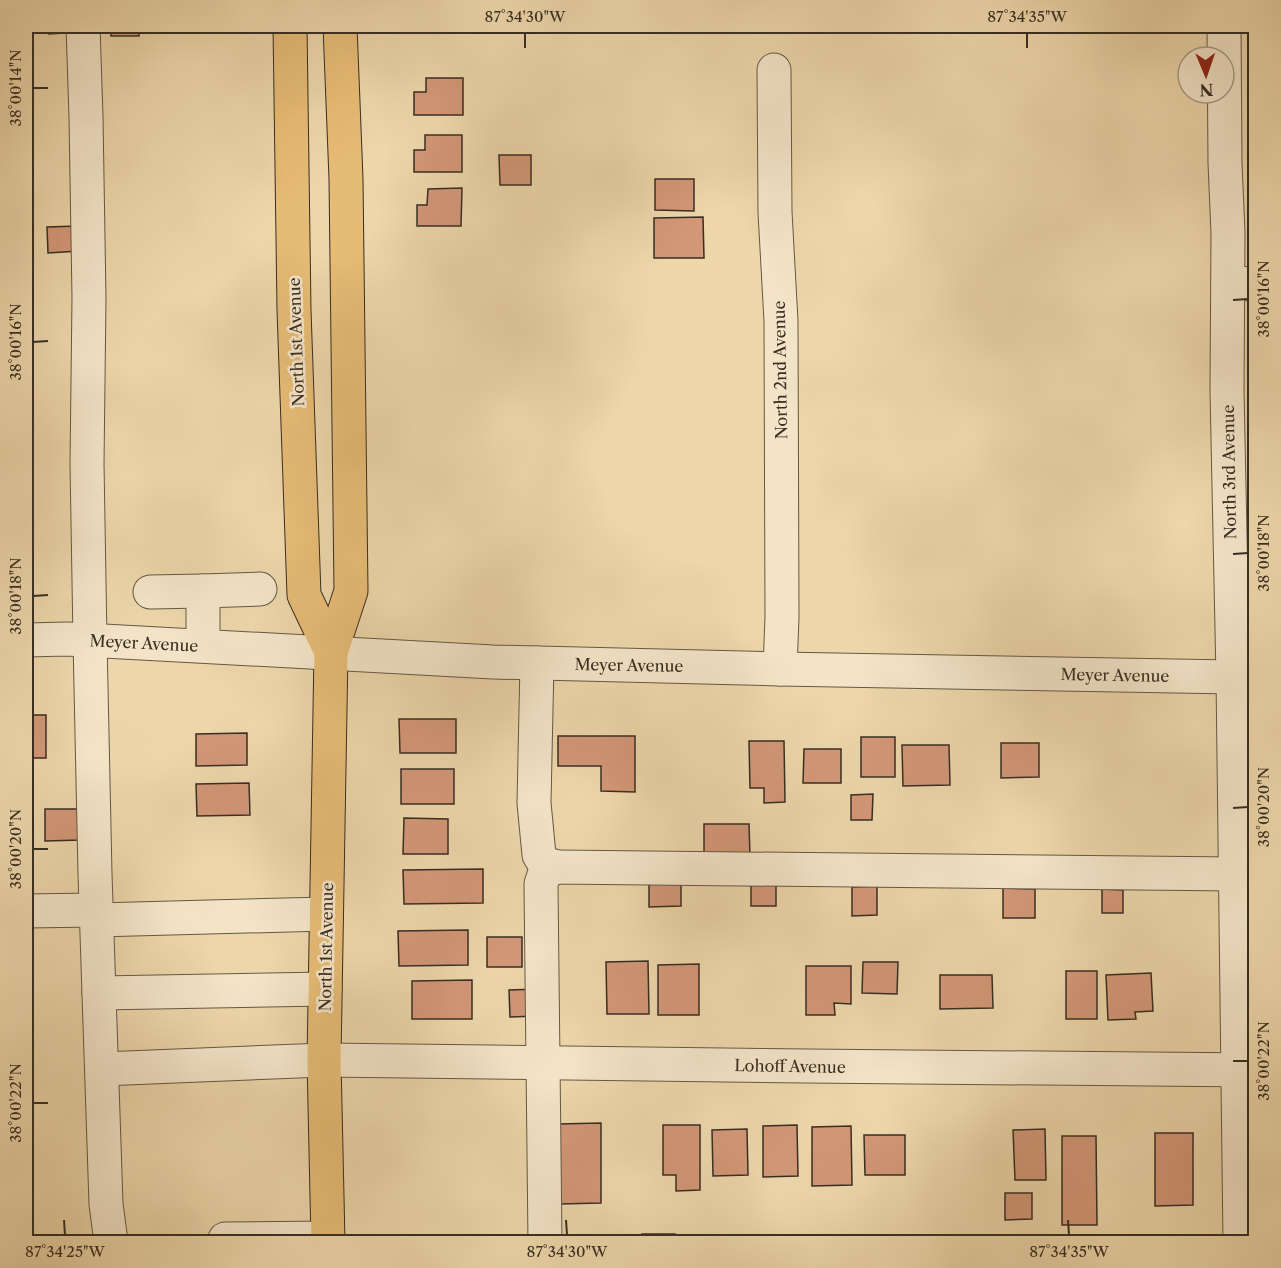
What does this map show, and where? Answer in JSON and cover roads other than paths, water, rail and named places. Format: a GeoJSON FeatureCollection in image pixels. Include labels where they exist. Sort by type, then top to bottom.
{"type":"FeatureCollection","features":[{"type":"Feature","properties":{"kind":"main road","name":"North 1st Avenue"},"geometry":{"type":"LineString","coordinates":[[290,26],[294,298],[304,595],[331,652]]}},
{"type":"Feature","properties":{"kind":"main road","name":"North 1st Avenue"},"geometry":{"type":"LineString","coordinates":[[328,1240],[324,1060],[331,652],[351,591],[345,179],[340,26]]}},
{"type":"Feature","properties":{"kind":"street"},"geometry":{"type":"LineString","coordinates":[[83,26],[89,298],[87,464],[96,915],[106,1204],[111,1242]]}},
{"type":"Feature","properties":{"kind":"street","name":"North 3rd Avenue"},"geometry":{"type":"LineString","coordinates":[[1224,26],[1225,163],[1242,233],[1242,284],[1227,391],[1236,874],[1247,1070],[1240,1242]]}},
{"type":"Feature","properties":{"kind":"street","name":"North 2nd Avenue"},"geometry":{"type":"LineString","coordinates":[[774,70],[775,213],[781,321],[782,617],[780,669]]}},
{"type":"Feature","properties":{"kind":"street"},"geometry":{"type":"LineString","coordinates":[[150,592],[260,589]]}},
{"type":"Feature","properties":{"kind":"street"},"geometry":{"type":"LineString","coordinates":[[203,591],[203,645]]}},
{"type":"Feature","properties":{"kind":"street","name":"Meyer Avenue"},"geometry":{"type":"LineString","coordinates":[[26,640],[67,639],[203,645],[493,662],[1233,677]]}},
{"type":"Feature","properties":{"kind":"street"},"geometry":{"type":"LineString","coordinates":[[537,663],[534,803],[539,855],[544,863],[557,867],[1236,874]]}},
{"type":"Feature","properties":{"kind":"street"},"geometry":{"type":"LineString","coordinates":[[545,1242],[541,884],[545,872],[557,867]]}},
{"type":"Feature","properties":{"kind":"street"},"geometry":{"type":"LineString","coordinates":[[26,911],[96,915],[326,914]]}},
{"type":"Feature","properties":{"kind":"street"},"geometry":{"type":"LineString","coordinates":[[99,993],[325,989]]}},
{"type":"Feature","properties":{"kind":"street","name":"Lohoff Avenue"},"geometry":{"type":"LineString","coordinates":[[102,1069],[324,1060],[1247,1070]]}},
{"type":"Feature","properties":{"kind":"street"},"geometry":{"type":"LineString","coordinates":[[225,1239],[328,1240]]}}]}
